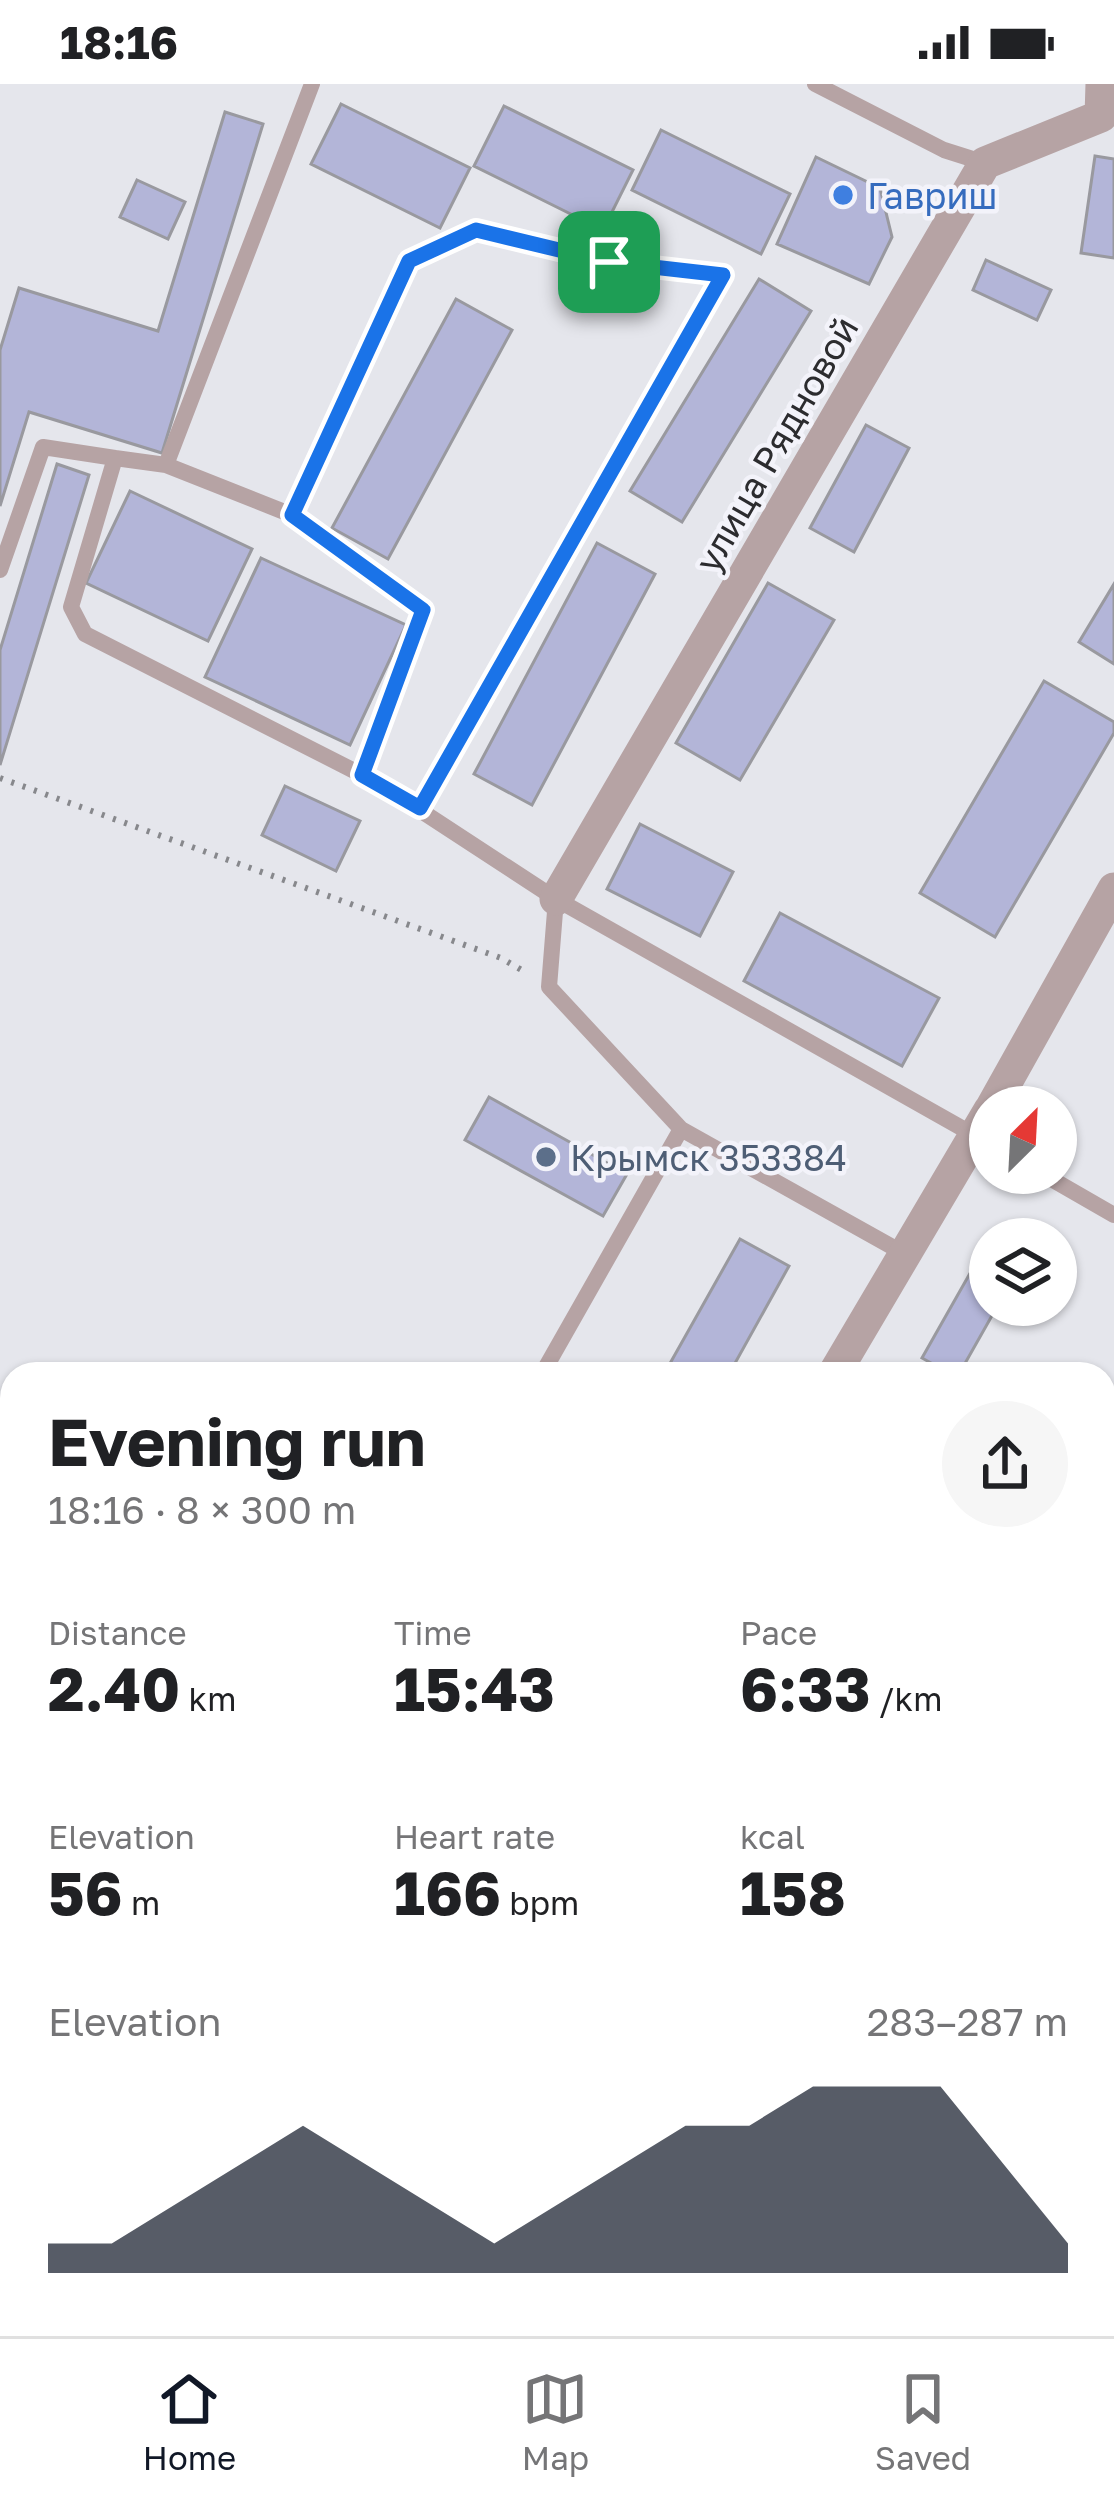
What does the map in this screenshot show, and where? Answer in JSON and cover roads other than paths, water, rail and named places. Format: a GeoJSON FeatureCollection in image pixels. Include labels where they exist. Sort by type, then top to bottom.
{"type":"FeatureCollection","features":[{"type":"Feature","properties":{"kind":"street"},"geometry":{"type":"LineString","coordinates":[[985,163],[1106,106]]}},
{"type":"Feature","properties":{"kind":"street","name":"улица Рядновой"},"geometry":{"type":"LineString","coordinates":[[556,899],[985,163]]}},
{"type":"Feature","properties":{"kind":"street"},"geometry":{"type":"LineString","coordinates":[[1008,1086],[1114,889]]}},
{"type":"Feature","properties":{"kind":"street"},"geometry":{"type":"LineString","coordinates":[[841,1362],[969,1153]]}},
{"type":"Feature","properties":{"kind":"lane"},"geometry":{"type":"LineString","coordinates":[[166,465],[312,84]]}},
{"type":"Feature","properties":{"kind":"lane"},"geometry":{"type":"LineString","coordinates":[[815,84],[944,150],[985,163]]}},
{"type":"Feature","properties":{"kind":"lane"},"geometry":{"type":"LineString","coordinates":[[292,515],[409,261],[476,230],[609,262],[723,275],[420,808]]}},
{"type":"Feature","properties":{"kind":"lane"},"geometry":{"type":"LineString","coordinates":[[0,570],[43,447],[166,465],[292,515],[423,610],[362,775]]}},
{"type":"Feature","properties":{"kind":"lane"},"geometry":{"type":"LineString","coordinates":[[115,458],[70,607],[85,634],[362,775],[556,899],[969,1115]]}},
{"type":"Feature","properties":{"kind":"lane"},"geometry":{"type":"LineString","coordinates":[[556,899],[549,987],[680,1129],[905,1254]]}},
{"type":"Feature","properties":{"kind":"lane"},"geometry":{"type":"LineString","coordinates":[[549,1362],[680,1129]]}},
{"type":"Feature","properties":{"kind":"lane"},"geometry":{"type":"LineString","coordinates":[[1077,1194],[1114,1215]]}},
{"type":"Feature","properties":{"kind":"place","name":"Гавриш"},"geometry":{"type":"Point","coordinates":[843,195]}},
{"type":"Feature","properties":{"kind":"place","name":"Крымск 353384"},"geometry":{"type":"Point","coordinates":[546,1157]}}]}
